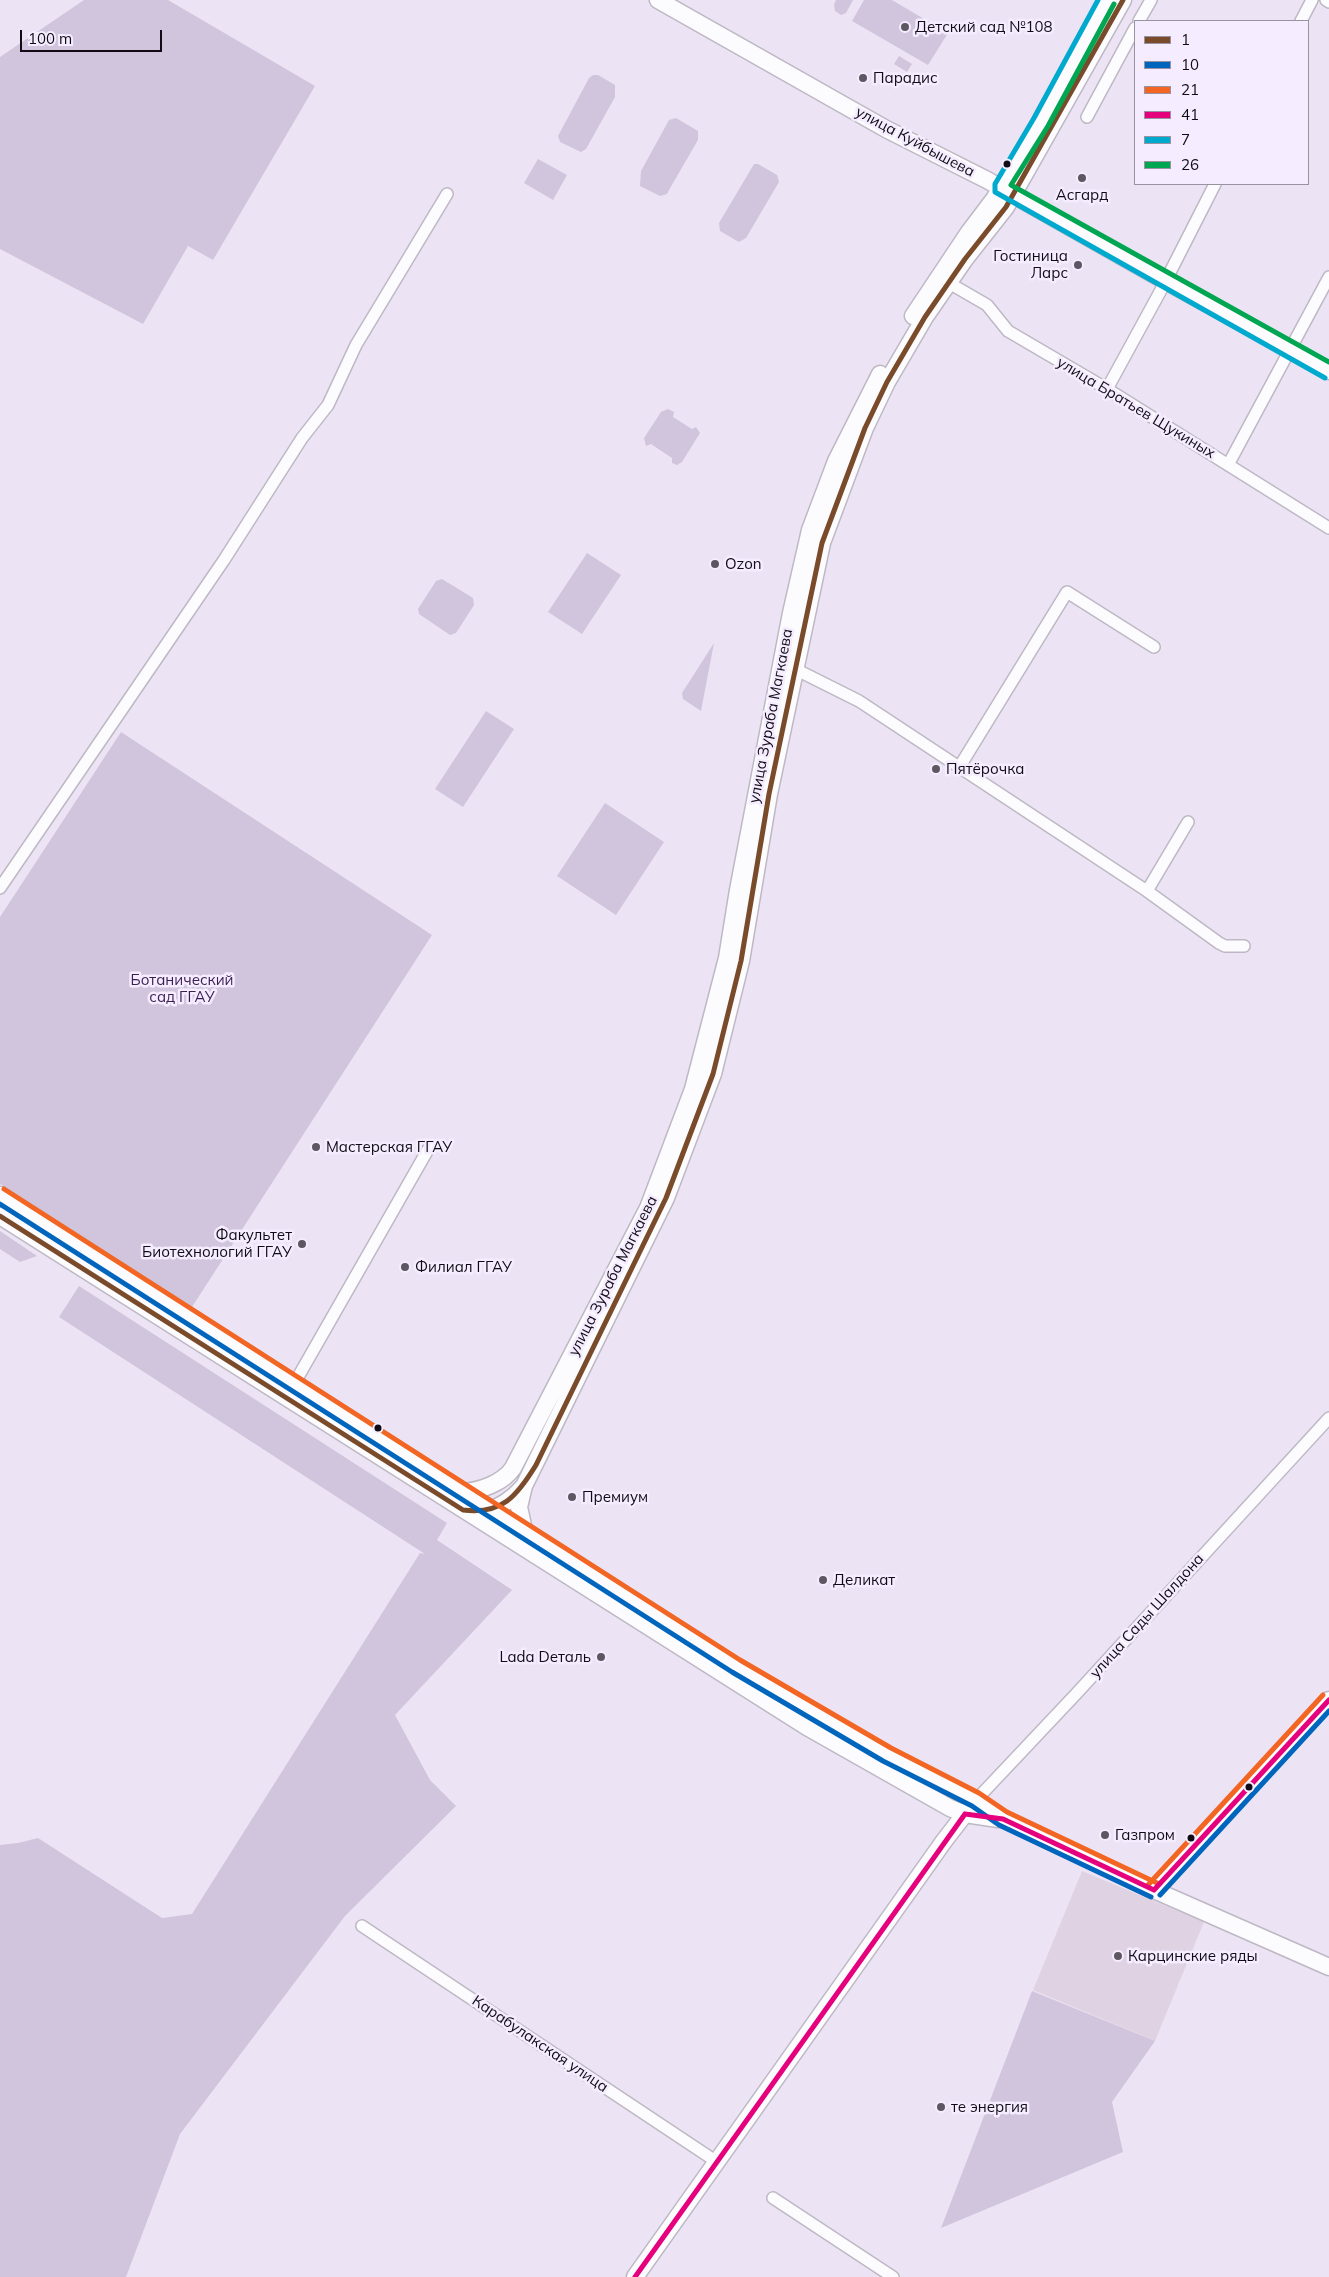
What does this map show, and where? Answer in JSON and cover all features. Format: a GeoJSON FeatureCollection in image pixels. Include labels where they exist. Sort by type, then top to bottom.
{"type":"FeatureCollection","features":[{"type":"Feature","properties":{"kind":"main road","name":"улица Куйбышева"},"geometry":{"type":"LineString","coordinates":[[658,0],[886,129],[1007,192],[1164,281],[1329,371]]}},
{"type":"Feature","properties":{"kind":"main road","name":"улица Зураба Магкаева"},"geometry":{"type":"LineString","coordinates":[[490,1510],[508,1474],[533,1432],[648,1208],[694,1089],[734,959],[738,890],[791,613],[810,530],[819,505],[859,412],[909,322],[1007,192],[1041,122],[1107,0]]}},
{"type":"Feature","properties":{"kind":"main road","name":"улица Зураба Магкаева"},"geometry":{"type":"LineString","coordinates":[[524,1530],[519,1508],[524,1486],[666,1198],[713,1074],[734,959],[822,543],[865,428],[887,382],[925,318],[1007,192],[1123,0]]}},
{"type":"Feature","properties":{"kind":"main road"},"geometry":{"type":"LineString","coordinates":[[0,1195],[736,1666],[887,1755],[976,1800],[1003,1819],[1154,1890],[1329,1967]]}},
{"type":"Feature","properties":{"kind":"main road"},"geometry":{"type":"LineString","coordinates":[[0,1216],[807,1727],[901,1782],[965,1814],[1003,1819]]}},
{"type":"Feature","properties":{"kind":"main road"},"geometry":{"type":"LineString","coordinates":[[462,1492],[480,1489],[508,1474]]}},
{"type":"Feature","properties":{"kind":"main road"},"geometry":{"type":"LineString","coordinates":[[463,1510],[474,1513],[490,1510],[517,1494],[524,1486]]}},
{"type":"Feature","properties":{"kind":"main road"},"geometry":{"type":"LineString","coordinates":[[490,1510],[491,1522],[496,1531]]}},
{"type":"Feature","properties":{"kind":"main road"},"geometry":{"type":"LineString","coordinates":[[1154,1890],[1329,1700]]}},
{"type":"Feature","properties":{"kind":"main road","name":"улица Сады Шалдона"},"geometry":{"type":"LineString","coordinates":[[635,2277],[976,1800]]}},
{"type":"Feature","properties":{"kind":"street"},"geometry":{"type":"LineString","coordinates":[[1140,20],[1151,0]]}},
{"type":"Feature","properties":{"kind":"street"},"geometry":{"type":"LineString","coordinates":[[1301,20],[1312,0]]}},
{"type":"Feature","properties":{"kind":"street"},"geometry":{"type":"LineString","coordinates":[[1087,117],[1134,30]]}},
{"type":"Feature","properties":{"kind":"street"},"geometry":{"type":"LineString","coordinates":[[1107,389],[1214,185]]}},
{"type":"Feature","properties":{"kind":"street"},"geometry":{"type":"LineString","coordinates":[[0,888],[224,560],[302,438],[328,405],[356,345],[446,194]]}},
{"type":"Feature","properties":{"kind":"street"},"geometry":{"type":"LineString","coordinates":[[1228,465],[1329,277]]}},
{"type":"Feature","properties":{"kind":"street","name":"улица Братьев Щукиных"},"geometry":{"type":"LineString","coordinates":[[949,283],[987,305],[1008,331],[1107,389],[1329,528]]}},
{"type":"Feature","properties":{"kind":"street"},"geometry":{"type":"LineString","coordinates":[[960,766],[1067,592],[1154,647]]}},
{"type":"Feature","properties":{"kind":"street"},"geometry":{"type":"LineString","coordinates":[[795,669],[859,701],[960,766],[1147,891],[1220,943],[1225,946],[1244,946]]}},
{"type":"Feature","properties":{"kind":"street"},"geometry":{"type":"LineString","coordinates":[[1147,891],[1188,822]]}},
{"type":"Feature","properties":{"kind":"street"},"geometry":{"type":"LineString","coordinates":[[294,1384],[430,1146]]}},
{"type":"Feature","properties":{"kind":"street","name":"улица Сады Шалдона"},"geometry":{"type":"LineString","coordinates":[[976,1800],[1076,1694],[1329,1418]]}},
{"type":"Feature","properties":{"kind":"street","name":"Карабулакская улица"},"geometry":{"type":"LineString","coordinates":[[362,1926],[717,2162]]}},
{"type":"Feature","properties":{"kind":"street"},"geometry":{"type":"LineString","coordinates":[[773,2198],[893,2277]]}},
{"type":"Feature","properties":{"kind":"shaded area","name":"Карцинские ряды"},"geometry":{"type":"Polygon","coordinates":[[[1082,1871],[1204,1922],[1155,2041],[1033,1990],[1082,1871]]]}},
{"type":"Feature","properties":{"kind":"green space"},"geometry":{"type":"Polygon","coordinates":[[[84,0],[168,0],[315,86],[213,260],[188,246],[143,324],[0,249],[0,57],[84,0]]]}},
{"type":"Feature","properties":{"kind":"green space"},"geometry":{"type":"Polygon","coordinates":[[[836,0],[853,0],[846,13],[841,15],[835,11],[834,5],[836,0]]]}},
{"type":"Feature","properties":{"kind":"green space","name":"Детский сад №108"},"geometry":{"type":"Polygon","coordinates":[[[864,0],[892,0],[948,33],[928,65],[852,21],[864,0]]]}},
{"type":"Feature","properties":{"kind":"green space"},"geometry":{"type":"Polygon","coordinates":[[[899,56],[912,64],[907,72],[894,64],[899,56]]]}},
{"type":"Feature","properties":{"kind":"green space"},"geometry":{"type":"Polygon","coordinates":[[[593,75],[598,75],[615,85],[615,97],[586,149],[581,152],[560,142],[558,136],[589,78],[593,75]]]}},
{"type":"Feature","properties":{"kind":"green space"},"geometry":{"type":"Polygon","coordinates":[[[676,118],[698,131],[698,140],[667,194],[660,196],[640,186],[641,171],[669,120],[676,118]]]}},
{"type":"Feature","properties":{"kind":"green space"},"geometry":{"type":"Polygon","coordinates":[[[538,159],[567,175],[553,200],[524,183],[538,159]]]}},
{"type":"Feature","properties":{"kind":"green space"},"geometry":{"type":"Polygon","coordinates":[[[754,164],[758,164],[777,175],[779,182],[746,238],[739,242],[720,231],[719,223],[754,164]]]}},
{"type":"Feature","properties":{"kind":"green space"},"geometry":{"type":"Polygon","coordinates":[[[668,409],[674,412],[673,417],[692,429],[696,427],[700,433],[682,462],[677,465],[672,463],[672,458],[651,444],[646,446],[644,438],[661,412],[668,409]]]}},
{"type":"Feature","properties":{"kind":"green space"},"geometry":{"type":"Polygon","coordinates":[[[587,553],[621,575],[582,634],[548,612],[587,553]]]}},
{"type":"Feature","properties":{"kind":"green space"},"geometry":{"type":"Polygon","coordinates":[[[442,579],[473,598],[474,605],[456,633],[450,635],[419,614],[418,609],[436,581],[442,579]]]}},
{"type":"Feature","properties":{"kind":"green space"},"geometry":{"type":"Polygon","coordinates":[[[714,643],[701,711],[683,699],[682,693],[714,643]]]}},
{"type":"Feature","properties":{"kind":"green space"},"geometry":{"type":"Polygon","coordinates":[[[486,711],[514,729],[463,807],[435,789],[486,711]]]}},
{"type":"Feature","properties":{"kind":"green space","name":"Ботанический сад ГГАУ"},"geometry":{"type":"Polygon","coordinates":[[[121,732],[432,935],[192,1307],[0,1184],[0,917],[121,732]]]}},
{"type":"Feature","properties":{"kind":"green space"},"geometry":{"type":"Polygon","coordinates":[[[605,803],[664,842],[616,915],[557,876],[605,803]]]}},
{"type":"Feature","properties":{"kind":"green space"},"geometry":{"type":"Polygon","coordinates":[[[0,1231],[37,1256],[20,1262],[0,1249],[0,1231]]]}},
{"type":"Feature","properties":{"kind":"green space"},"geometry":{"type":"Polygon","coordinates":[[[79,1286],[447,1523],[437,1540],[512,1590],[395,1715],[430,1780],[456,1806],[345,1916],[180,2134],[126,2277],[0,2277],[0,1845],[38,1838],[162,1918],[192,1914],[420,1553],[425,1554],[59,1317],[79,1286]]]}},
{"type":"Feature","properties":{"kind":"green space"},"geometry":{"type":"Polygon","coordinates":[[[1032,1991],[1155,2041],[1112,2102],[1123,2152],[941,2228],[1032,1991]]]}},
{"type":"Feature","properties":{"kind":"transit line","name":"7"},"geometry":{"type":"LineString","coordinates":[[1098,0],[1034,118],[995,184],[995,192],[1325,378]]}},
{"type":"Feature","properties":{"kind":"transit line","name":"1"},"geometry":{"type":"LineString","coordinates":[[0,1216],[463,1510],[477,1511],[498,1506],[515,1494],[536,1465],[666,1198],[713,1074],[741,961],[769,794],[822,543],[865,428],[887,382],[925,317],[965,259],[1006,207],[1123,0]]}},
{"type":"Feature","properties":{"kind":"transit line","name":"26"},"geometry":{"type":"LineString","coordinates":[[1114,4],[1048,126],[1011,185],[1329,362]]}},
{"type":"Feature","properties":{"kind":"transit line","name":"21"},"geometry":{"type":"LineString","coordinates":[[4,1189],[740,1660],[891,1748],[979,1793],[1007,1812],[1157,1883]]}},
{"type":"Feature","properties":{"kind":"transit line","name":"10"},"geometry":{"type":"LineString","coordinates":[[0,1204],[732,1672],[883,1761],[972,1806],[999,1825],[1151,1897]]}},
{"type":"Feature","properties":{"kind":"transit line","name":"21"},"geometry":{"type":"LineString","coordinates":[[1148,1885],[1323,1695]]}},
{"type":"Feature","properties":{"kind":"transit line","name":"41"},"geometry":{"type":"LineString","coordinates":[[1154,1890],[1329,1700]]}},
{"type":"Feature","properties":{"kind":"transit line","name":"10"},"geometry":{"type":"LineString","coordinates":[[1160,1895],[1329,1711]]}},
{"type":"Feature","properties":{"kind":"transit line","name":"41"},"geometry":{"type":"LineString","coordinates":[[965,1814],[1003,1819],[1154,1890]]}},
{"type":"Feature","properties":{"kind":"transit line","name":"41"},"geometry":{"type":"LineString","coordinates":[[635,2277],[965,1814]]}},
{"type":"Feature","properties":{"kind":"place","name":"Детский сад №108"},"geometry":{"type":"Point","coordinates":[905,27]}},
{"type":"Feature","properties":{"kind":"place","name":"Парадис"},"geometry":{"type":"Point","coordinates":[863,78]}},
{"type":"Feature","properties":{"kind":"place","name":"Асгард"},"geometry":{"type":"Point","coordinates":[1082,178]}},
{"type":"Feature","properties":{"kind":"place","name":"Гостиница Ларс"},"geometry":{"type":"Point","coordinates":[1078,265]}},
{"type":"Feature","properties":{"kind":"place","name":"Ozon"},"geometry":{"type":"Point","coordinates":[715,564]}},
{"type":"Feature","properties":{"kind":"place","name":"Пятёрочка"},"geometry":{"type":"Point","coordinates":[936,769]}},
{"type":"Feature","properties":{"kind":"place","name":"Мастерская ГГАУ"},"geometry":{"type":"Point","coordinates":[316,1147]}},
{"type":"Feature","properties":{"kind":"place","name":"Факультет Биотехнологий ГГАУ"},"geometry":{"type":"Point","coordinates":[302,1244]}},
{"type":"Feature","properties":{"kind":"place","name":"Филиал ГГАУ"},"geometry":{"type":"Point","coordinates":[405,1267]}},
{"type":"Feature","properties":{"kind":"place","name":"Премиум"},"geometry":{"type":"Point","coordinates":[572,1497]}},
{"type":"Feature","properties":{"kind":"place","name":"Деликат"},"geometry":{"type":"Point","coordinates":[823,1580]}},
{"type":"Feature","properties":{"kind":"place","name":"Lada Dеталь"},"geometry":{"type":"Point","coordinates":[601,1657]}},
{"type":"Feature","properties":{"kind":"place","name":"Газпром"},"geometry":{"type":"Point","coordinates":[1105,1835]}},
{"type":"Feature","properties":{"kind":"place","name":"Карцинские ряды"},"geometry":{"type":"Point","coordinates":[1118,1956]}},
{"type":"Feature","properties":{"kind":"place","name":"те энергия"},"geometry":{"type":"Point","coordinates":[941,2107]}}]}
